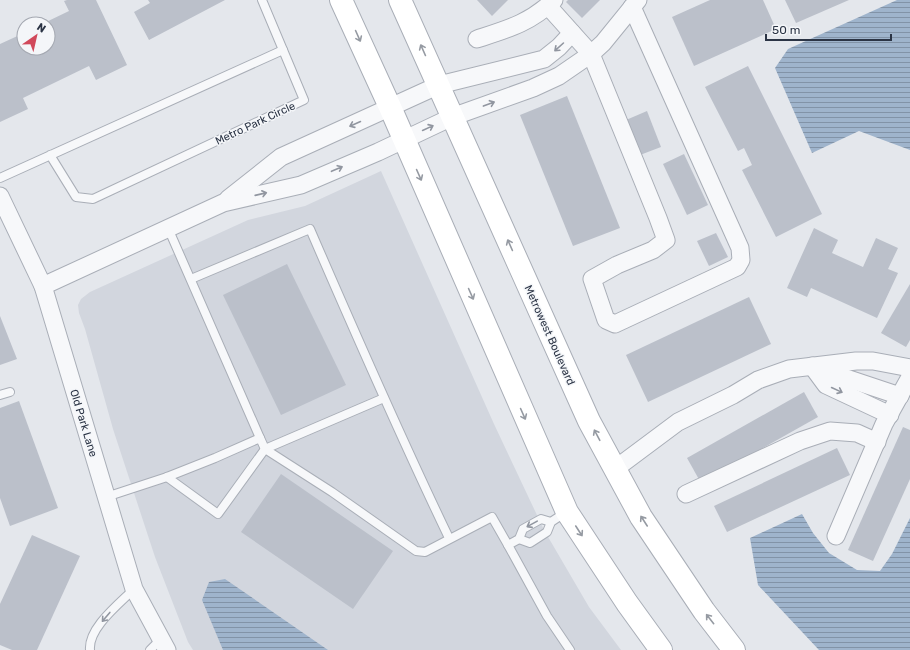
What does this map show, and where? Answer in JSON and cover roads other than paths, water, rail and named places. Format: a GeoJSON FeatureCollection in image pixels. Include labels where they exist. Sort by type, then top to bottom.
{"type":"FeatureCollection","features":[{"type":"Feature","properties":{"kind":"street"},"geometry":{"type":"LineString","coordinates":[[341,0],[404,140],[559,517],[628,603],[661,650]]}},
{"type":"Feature","properties":{"kind":"street","name":"Metrowest Boulevard"},"geometry":{"type":"LineString","coordinates":[[400,0],[589,421],[649,529],[704,611],[734,650]]}},
{"type":"Feature","properties":{"kind":"street"},"geometry":{"type":"LineString","coordinates":[[42,286],[223,203],[301,185],[404,140],[452,117],[533,88],[559,76],[591,54],[603,43],[635,4],[740,248],[741,260],[737,267],[615,324],[606,320],[592,279],[617,265],[653,250],[666,240],[591,54],[572,33],[551,3],[542,12],[513,27],[477,38]]}},
{"type":"Feature","properties":{"kind":"street"},"geometry":{"type":"LineString","coordinates":[[223,203],[281,157],[439,85],[544,59],[559,47],[572,33]]}},
{"type":"Feature","properties":{"kind":"street","name":"Old Park Lane"},"geometry":{"type":"LineString","coordinates":[[0,196],[42,286],[134,590],[159,646]]}},
{"type":"Feature","properties":{"kind":"street"},"geometry":{"type":"LineString","coordinates":[[615,470],[678,422],[733,395],[758,380],[790,369],[856,361],[873,361],[910,368]]}},
{"type":"Feature","properties":{"kind":"street"},"geometry":{"type":"LineString","coordinates":[[812,366],[900,396]]}},
{"type":"Feature","properties":{"kind":"street"},"geometry":{"type":"LineString","coordinates":[[812,366],[826,385],[890,415]]}},
{"type":"Feature","properties":{"kind":"street"},"geometry":{"type":"LineString","coordinates":[[836,536],[877,442],[910,377]]}},
{"type":"Feature","properties":{"kind":"street"},"geometry":{"type":"LineString","coordinates":[[686,494],[800,441],[830,431],[857,433],[877,442]]}},
{"type":"Feature","properties":{"kind":"lane"},"geometry":{"type":"LineString","coordinates":[[0,178],[283,50],[262,0]]}},
{"type":"Feature","properties":{"kind":"lane","name":"Metro Park Circle"},"geometry":{"type":"LineString","coordinates":[[50,155],[76,197],[93,199],[304,100],[283,50]]}},
{"type":"Feature","properties":{"kind":"lane"},"geometry":{"type":"LineString","coordinates":[[168,228],[265,450],[332,492],[416,551],[425,552],[449,538],[492,517],[548,616],[570,650]]}},
{"type":"Feature","properties":{"kind":"lane"},"geometry":{"type":"LineString","coordinates":[[191,279],[310,229],[384,398],[449,538]]}},
{"type":"Feature","properties":{"kind":"lane"},"geometry":{"type":"LineString","coordinates":[[0,395],[10,392]]}},
{"type":"Feature","properties":{"kind":"lane"},"geometry":{"type":"LineString","coordinates":[[167,477],[218,514],[265,450],[384,398]]}},
{"type":"Feature","properties":{"kind":"lane"},"geometry":{"type":"LineString","coordinates":[[106,496],[167,477],[260,438]]}},
{"type":"Feature","properties":{"kind":"lane"},"geometry":{"type":"LineString","coordinates":[[508,545],[519,539],[523,529],[541,519],[559,517]]}},
{"type":"Feature","properties":{"kind":"lane"},"geometry":{"type":"LineString","coordinates":[[519,539],[530,543],[547,532],[559,517]]}},
{"type":"Feature","properties":{"kind":"lane"},"geometry":{"type":"LineString","coordinates":[[90,650],[89,642],[107,614],[134,590]]}},
{"type":"Feature","properties":{"kind":"water"},"geometry":{"type":"Polygon","coordinates":[[[897,0],[910,0],[910,150],[859,131],[812,153],[775,68],[788,49],[897,0]]]}},
{"type":"Feature","properties":{"kind":"water"},"geometry":{"type":"Polygon","coordinates":[[[802,514],[813,533],[829,553],[857,570],[880,571],[892,554],[910,518],[910,650],[819,650],[758,585],[750,538],[802,514]]]}},
{"type":"Feature","properties":{"kind":"water"},"geometry":{"type":"Polygon","coordinates":[[[225,579],[328,650],[223,650],[202,600],[209,582],[225,579]]]}}]}
